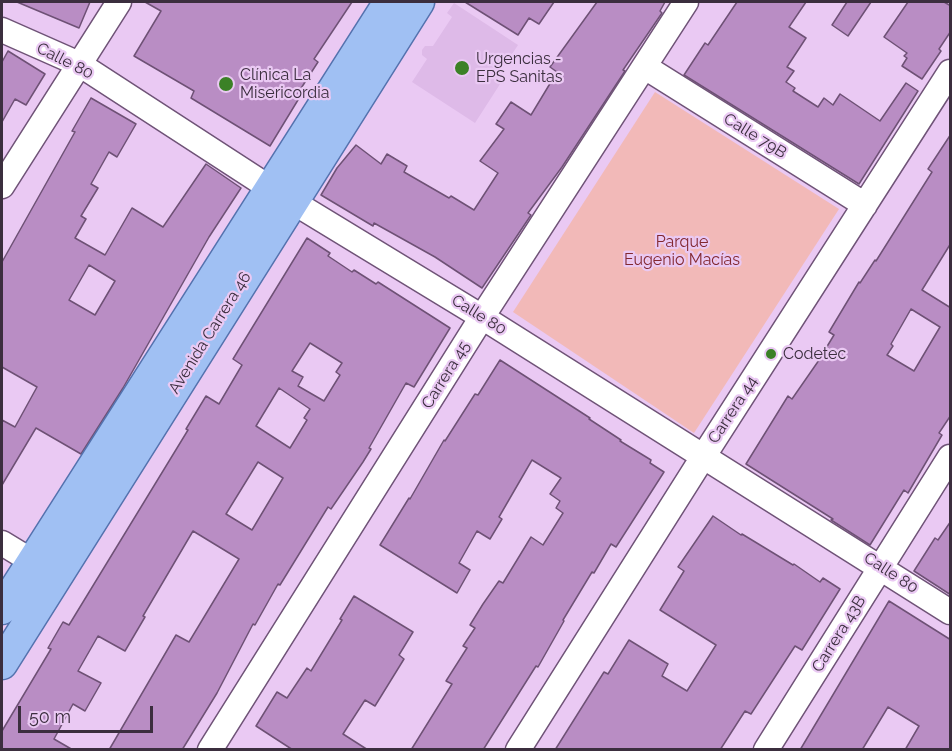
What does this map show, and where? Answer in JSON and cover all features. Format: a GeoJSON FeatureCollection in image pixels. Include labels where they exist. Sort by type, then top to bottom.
{"type":"FeatureCollection","features":[{"type":"Feature","properties":{"kind":"main road","name":"Avenida Carrera 46"},"geometry":{"type":"LineString","coordinates":[[2,664],[44,569],[281,195],[389,2]]}},
{"type":"Feature","properties":{"kind":"main road","name":"Avenida Carrera 46"},"geometry":{"type":"LineString","coordinates":[[281,195],[419,2]]}},
{"type":"Feature","properties":{"kind":"main road","name":"Avenida Carrera 46"},"geometry":{"type":"LineString","coordinates":[[2,609],[44,569]]}},
{"type":"Feature","properties":{"kind":"street"},"geometry":{"type":"LineString","coordinates":[[2,186],[119,2]]}},
{"type":"Feature","properties":{"kind":"street","name":"Carrera 45"},"geometry":{"type":"LineString","coordinates":[[210,750],[482,317],[686,2]]}},
{"type":"Feature","properties":{"kind":"street","name":"Calle 80"},"geometry":{"type":"LineString","coordinates":[[2,30],[79,64],[281,195],[482,317],[951,612]]}},
{"type":"Feature","properties":{"kind":"street","name":"Calle 79B"},"geometry":{"type":"LineString","coordinates":[[645,67],[865,206]]}},
{"type":"Feature","properties":{"kind":"street","name":"Carrera 44"},"geometry":{"type":"LineString","coordinates":[[518,750],[951,72]]}},
{"type":"Feature","properties":{"kind":"street","name":"Carrera 43B"},"geometry":{"type":"LineString","coordinates":[[766,750],[951,457]]}},
{"type":"Feature","properties":{"kind":"street"},"geometry":{"type":"LineString","coordinates":[[2,543],[44,569]]}},
{"type":"Feature","properties":{"kind":"shaded area","name":"Urgencias - EPS Sanitas"},"geometry":{"type":"Polygon","coordinates":[[[454,3],[518,45],[497,77],[502,81],[475,123],[412,82],[427,59],[422,55],[422,50],[425,46],[433,46],[452,17],[447,13],[454,3]]]}},
{"type":"Feature","properties":{"kind":"green space","name":"Parque Eugenio Macías"},"geometry":{"type":"Polygon","coordinates":[[[655,92],[839,209],[694,433],[513,312],[655,92]]]}},
{"type":"Feature","properties":{"kind":"building"},"geometry":{"type":"Polygon","coordinates":[[[17,2],[90,2],[79,28],[17,2]]]}},
{"type":"Feature","properties":{"kind":"building"},"geometry":{"type":"Polygon","coordinates":[[[145,2],[352,2],[314,59],[318,62],[298,93],[301,95],[270,146],[191,98],[194,91],[134,56],[161,11],[145,2]]]}},
{"type":"Feature","properties":{"kind":"building"},"geometry":{"type":"Polygon","coordinates":[[[465,2],[554,2],[539,24],[529,18],[518,35],[465,2]]]}},
{"type":"Feature","properties":{"kind":"building"},"geometry":{"type":"Polygon","coordinates":[[[597,2],[665,2],[660,11],[662,13],[623,70],[625,71],[562,167],[528,213],[531,215],[482,288],[435,257],[374,223],[373,226],[321,195],[337,168],[356,145],[381,164],[387,154],[407,166],[404,172],[474,210],[498,173],[480,161],[504,129],[496,124],[511,102],[531,115],[557,72],[550,67],[597,2]]]}},
{"type":"Feature","properties":{"kind":"building"},"geometry":{"type":"Polygon","coordinates":[[[737,2],[806,2],[789,27],[806,38],[787,67],[794,71],[786,82],[795,88],[793,91],[818,107],[824,98],[833,105],[840,94],[880,121],[906,83],[918,91],[859,184],[684,75],[705,43],[708,45],[737,2]]]}},
{"type":"Feature","properties":{"kind":"building"},"geometry":{"type":"Polygon","coordinates":[[[847,2],[871,2],[848,36],[832,25],[847,2]]]}},
{"type":"Feature","properties":{"kind":"building"},"geometry":{"type":"Polygon","coordinates":[[[908,2],[944,2],[951,6],[951,31],[922,79],[902,66],[907,53],[884,37],[908,2]]]}},
{"type":"Feature","properties":{"kind":"building"},"geometry":{"type":"Polygon","coordinates":[[[8,51],[45,74],[26,105],[15,99],[2,122],[2,62],[8,51]]]}},
{"type":"Feature","properties":{"kind":"building"},"geometry":{"type":"Polygon","coordinates":[[[91,98],[136,124],[117,157],[109,152],[91,184],[98,188],[81,216],[86,219],[75,238],[105,255],[132,208],[163,227],[206,164],[241,188],[209,237],[123,388],[81,454],[36,428],[2,485],[2,420],[15,427],[37,387],[2,367],[2,262],[75,132],[72,131],[91,98]],[[89,265],[69,300],[95,315],[115,281],[89,265]]]}},
{"type":"Feature","properties":{"kind":"building"},"geometry":{"type":"Polygon","coordinates":[[[951,134],[951,243],[922,290],[951,308],[951,415],[939,433],[942,435],[908,493],[904,490],[870,545],[746,464],[788,396],[792,399],[817,363],[834,335],[829,332],[859,282],[876,261],[932,172],[928,169],[951,134]],[[911,309],[887,355],[914,371],[940,327],[911,309]]]}},
{"type":"Feature","properties":{"kind":"building"},"geometry":{"type":"Polygon","coordinates":[[[307,238],[330,253],[328,256],[352,272],[354,270],[376,284],[378,282],[450,328],[414,387],[406,383],[363,462],[331,509],[328,507],[280,585],[278,584],[182,750],[109,750],[176,635],[189,642],[239,559],[193,531],[125,651],[98,636],[78,671],[101,683],[85,711],[73,704],[54,739],[73,750],[2,750],[2,731],[51,649],[48,648],[63,622],[69,625],[188,430],[186,429],[206,396],[219,404],[242,365],[233,359],[307,238]],[[310,343],[292,371],[303,377],[298,386],[324,401],[340,375],[336,372],[342,363],[310,343]],[[279,388],[256,426],[290,448],[307,420],[304,418],[310,409],[279,388]],[[258,462],[226,514],[252,530],[283,478],[258,462]]]}},
{"type":"Feature","properties":{"kind":"building"},"geometry":{"type":"Polygon","coordinates":[[[500,360],[590,418],[620,441],[651,460],[650,463],[664,472],[616,547],[611,544],[594,573],[592,572],[538,667],[536,666],[483,750],[411,750],[452,684],[446,681],[467,648],[463,646],[475,628],[470,625],[483,604],[499,581],[503,583],[531,537],[543,545],[563,513],[556,508],[560,501],[550,494],[561,478],[532,460],[499,517],[502,519],[490,539],[477,531],[459,563],[470,570],[457,593],[380,545],[444,440],[475,394],[478,395],[500,360]]]}},
{"type":"Feature","properties":{"kind":"building"},"geometry":{"type":"Polygon","coordinates":[[[713,516],[820,582],[823,578],[840,589],[802,650],[795,646],[751,714],[745,711],[720,750],[555,750],[604,672],[608,674],[629,640],[668,664],[662,676],[687,691],[716,645],[660,610],[684,571],[678,567],[713,516]]]}},
{"type":"Feature","properties":{"kind":"building"},"geometry":{"type":"Polygon","coordinates":[[[951,521],[951,595],[914,571],[935,538],[938,540],[951,521]]]}},
{"type":"Feature","properties":{"kind":"building"},"geometry":{"type":"Polygon","coordinates":[[[354,596],[413,632],[399,655],[404,659],[375,706],[365,700],[343,734],[368,750],[293,750],[256,726],[277,692],[287,698],[307,668],[311,671],[354,596]]]}},
{"type":"Feature","properties":{"kind":"building"},"geometry":{"type":"Polygon","coordinates":[[[889,601],[951,640],[951,750],[905,750],[919,726],[888,707],[862,750],[800,750],[889,601]]]}},
{"type":"Feature","properties":{"kind":"place","name":"Urgencias - EPS Sanitas"},"geometry":{"type":"Point","coordinates":[462,68]}},
{"type":"Feature","properties":{"kind":"place","name":"Clínica La Misericordia"},"geometry":{"type":"Point","coordinates":[226,84]}},
{"type":"Feature","properties":{"kind":"place","name":"Codetec"},"geometry":{"type":"Point","coordinates":[771,354]}}]}
